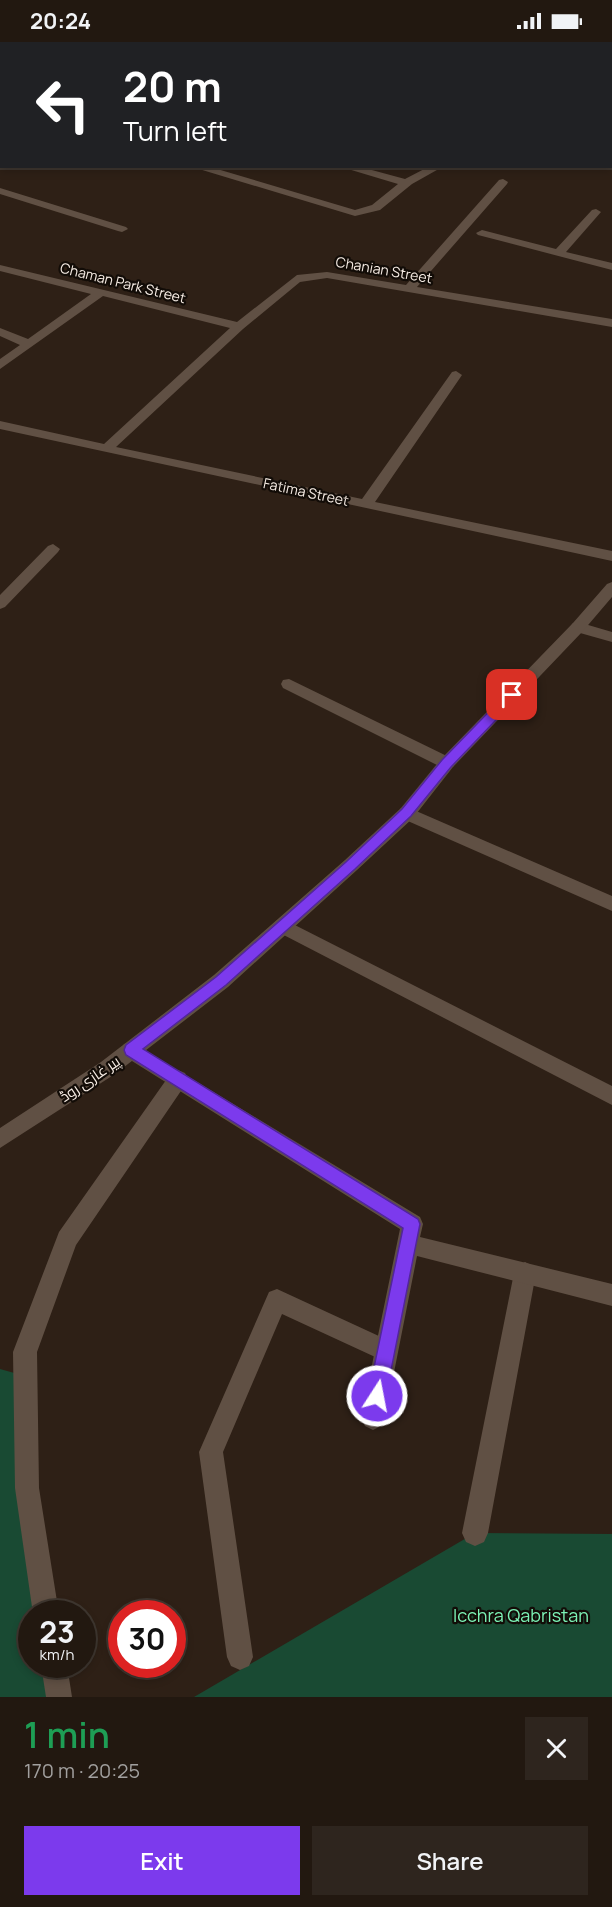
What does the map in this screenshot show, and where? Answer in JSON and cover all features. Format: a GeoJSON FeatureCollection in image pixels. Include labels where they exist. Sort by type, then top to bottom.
{"type":"FeatureCollection","features":[{"type":"Feature","properties":{"kind":"street"},"geometry":{"type":"LineString","coordinates":[[201,168],[355,213],[372,211],[406,183],[435,168]]}},
{"type":"Feature","properties":{"kind":"street"},"geometry":{"type":"LineString","coordinates":[[350,168],[406,183]]}},
{"type":"Feature","properties":{"kind":"street"},"geometry":{"type":"LineString","coordinates":[[409,289],[503,182]]}},
{"type":"Feature","properties":{"kind":"street"},"geometry":{"type":"LineString","coordinates":[[0,191],[122,229]]}},
{"type":"Feature","properties":{"kind":"street"},"geometry":{"type":"LineString","coordinates":[[559,253],[596,212]]}},
{"type":"Feature","properties":{"kind":"street"},"geometry":{"type":"LineString","coordinates":[[482,234],[612,267]]}},
{"type":"Feature","properties":{"kind":"street","name":"Chaman Park Street"},"geometry":{"type":"LineString","coordinates":[[0,268],[239,326]]}},
{"type":"Feature","properties":{"kind":"street","name":"Chanian Street"},"geometry":{"type":"LineString","coordinates":[[105,449],[239,326],[297,279],[327,274],[612,323]]}},
{"type":"Feature","properties":{"kind":"street"},"geometry":{"type":"LineString","coordinates":[[0,365],[100,292]]}},
{"type":"Feature","properties":{"kind":"street"},"geometry":{"type":"LineString","coordinates":[[0,332],[29,344]]}},
{"type":"Feature","properties":{"kind":"street"},"geometry":{"type":"LineString","coordinates":[[366,504],[456,375]]}},
{"type":"Feature","properties":{"kind":"street","name":"Fatima Street"},"geometry":{"type":"LineString","coordinates":[[0,425],[612,556]]}},
{"type":"Feature","properties":{"kind":"street"},"geometry":{"type":"LineString","coordinates":[[0,604],[52,549]]}},
{"type":"Feature","properties":{"kind":"street","name":"پیر غازی روڈ"},"geometry":{"type":"LineString","coordinates":[[0,1138],[108,1068],[221,981],[283,926],[407,813],[447,764],[578,627],[612,587]]}},
{"type":"Feature","properties":{"kind":"street"},"geometry":{"type":"LineString","coordinates":[[578,627],[612,637]]}},
{"type":"Feature","properties":{"kind":"street"},"geometry":{"type":"LineString","coordinates":[[289,684],[447,764]]}},
{"type":"Feature","properties":{"kind":"street"},"geometry":{"type":"LineString","coordinates":[[407,813],[612,904]]}},
{"type":"Feature","properties":{"kind":"street"},"geometry":{"type":"LineString","coordinates":[[283,926],[612,1096]]}},
{"type":"Feature","properties":{"kind":"street"},"geometry":{"type":"LineString","coordinates":[[131,1050],[412,1224],[373,1418]]}},
{"type":"Feature","properties":{"kind":"street"},"geometry":{"type":"LineString","coordinates":[[44,1600],[27,1488],[25,1352],[67,1239],[178,1079]]}},
{"type":"Feature","properties":{"kind":"street"},"geometry":{"type":"LineString","coordinates":[[408,1244],[612,1295]]}},
{"type":"Feature","properties":{"kind":"street"},"geometry":{"type":"LineString","coordinates":[[475,1533],[525,1274]]}},
{"type":"Feature","properties":{"kind":"street"},"geometry":{"type":"LineString","coordinates":[[240,1657],[211,1452],[277,1300],[386,1351]]}},
{"type":"Feature","properties":{"kind":"street"},"geometry":{"type":"LineString","coordinates":[[56,1678],[59,1697]]}},
{"type":"Feature","properties":{"kind":"green space"},"geometry":{"type":"Polygon","coordinates":[[[0,1369],[25,1376],[50,1600],[18,1600],[18,1678],[60,1678],[62,1697],[0,1697],[0,1369]]]}},
{"type":"Feature","properties":{"kind":"green space","name":"Icchra Qabristan"},"geometry":{"type":"Polygon","coordinates":[[[475,1533],[612,1534],[612,1697],[194,1697],[475,1533]]]}},
{"type":"Feature","properties":{"kind":"route"},"geometry":{"type":"LineString","coordinates":[[377,1396],[412,1224],[131,1050],[221,981],[407,813],[447,764],[512,695]]}}]}
